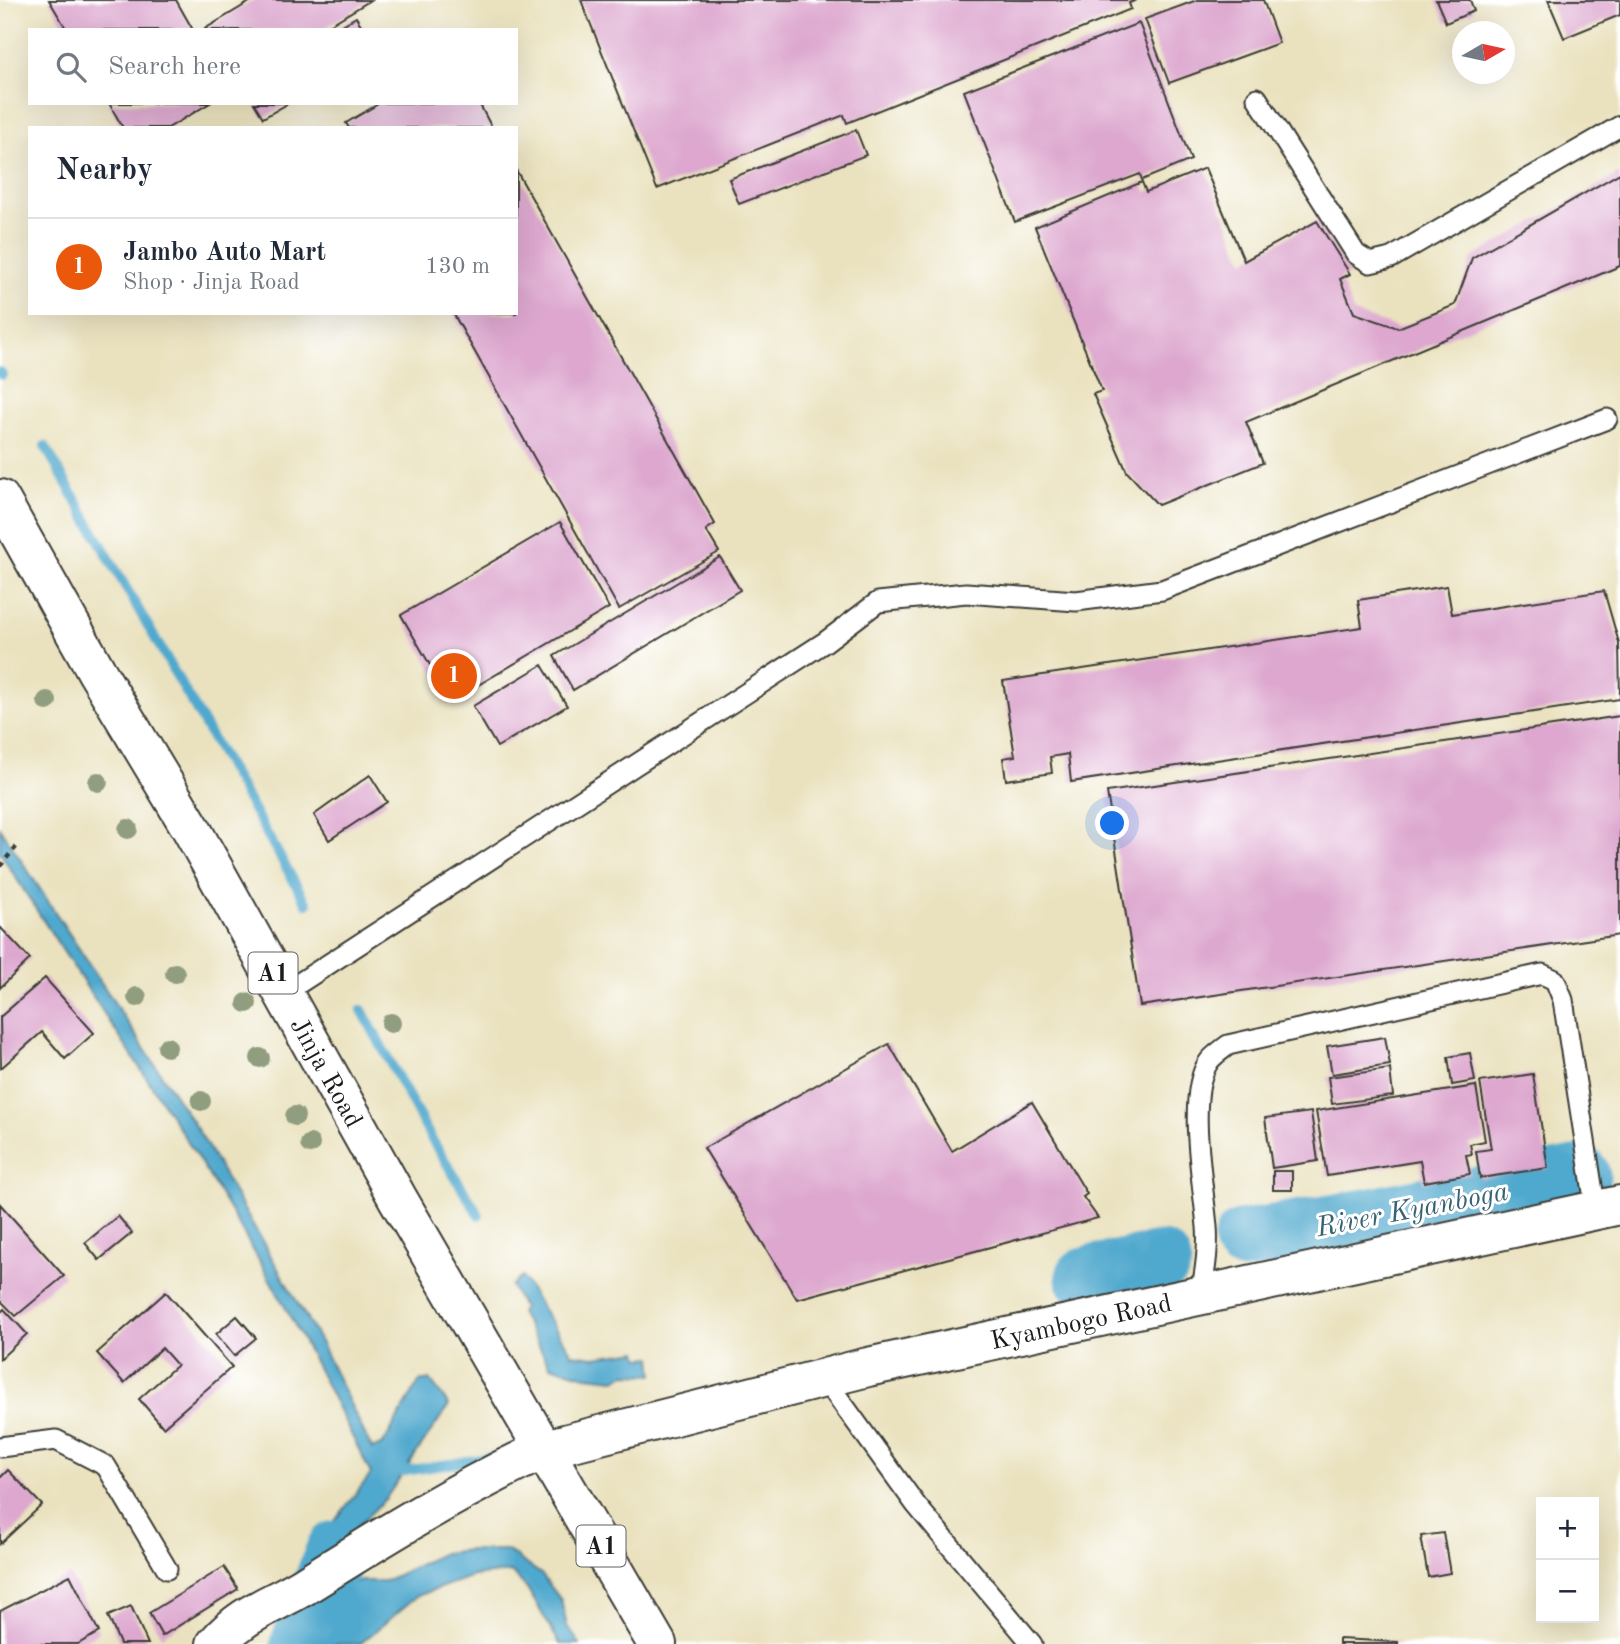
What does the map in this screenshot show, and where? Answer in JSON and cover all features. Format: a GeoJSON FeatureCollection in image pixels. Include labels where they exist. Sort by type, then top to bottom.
{"type":"FeatureCollection","features":[{"type":"Feature","properties":{"kind":"main road","name":"Jinja Road"},"geometry":{"type":"LineString","coordinates":[[0,499],[284,993],[359,1132],[657,1644]]}},
{"type":"Feature","properties":{"kind":"main road","name":"Kyambogo Road"},"geometry":{"type":"LineString","coordinates":[[216,1644],[234,1623],[300,1588],[495,1472],[545,1449],[824,1378],[1608,1208]]}},
{"type":"Feature","properties":{"kind":"lane"},"geometry":{"type":"LineString","coordinates":[[1257,98],[1356,254],[1370,263],[1391,258],[1620,126]]}},
{"type":"Feature","properties":{"kind":"lane"},"geometry":{"type":"LineString","coordinates":[[284,993],[825,642],[878,602],[966,593],[1076,601],[1162,590],[1607,419]]}},
{"type":"Feature","properties":{"kind":"lane"},"geometry":{"type":"LineString","coordinates":[[1200,1297],[1207,1265],[1208,1230],[1199,1154],[1199,1086],[1208,1063],[1228,1045],[1517,979],[1542,974],[1555,980],[1563,1000],[1608,1208]]}},
{"type":"Feature","properties":{"kind":"lane"},"geometry":{"type":"LineString","coordinates":[[824,1378],[916,1505],[1032,1644]]}},
{"type":"Feature","properties":{"kind":"lane"},"geometry":{"type":"LineString","coordinates":[[0,1447],[56,1440],[106,1466],[167,1569]]}},
{"type":"Feature","properties":{"kind":"path"},"geometry":{"type":"LineString","coordinates":[[0,866],[17,846]]}},
{"type":"Feature","properties":{"kind":"water"},"geometry":{"type":"Polygon","coordinates":[[[0,828],[201,1135],[319,1340],[372,1449],[383,1444],[419,1382],[430,1380],[449,1405],[386,1498],[351,1533],[346,1545],[323,1555],[334,1522],[371,1474],[297,1328],[220,1193],[0,852],[0,828]]]}},
{"type":"Feature","properties":{"kind":"water"},"geometry":{"type":"Polygon","coordinates":[[[522,1277],[572,1354],[594,1357],[638,1351],[640,1358],[652,1357],[654,1375],[626,1374],[615,1379],[586,1376],[550,1366],[520,1312],[523,1308],[511,1286],[522,1277]]]}},
{"type":"Feature","properties":{"kind":"water"},"geometry":{"type":"Polygon","coordinates":[[[506,1550],[541,1574],[561,1600],[567,1626],[580,1644],[560,1644],[527,1588],[511,1572],[473,1576],[417,1596],[360,1644],[284,1644],[304,1617],[360,1581],[385,1581],[443,1553],[506,1550]]]}},
{"type":"Feature","properties":{"kind":"building"},"geometry":{"type":"Polygon","coordinates":[[[49,0],[176,0],[192,28],[66,28],[49,0]]]}},
{"type":"Feature","properties":{"kind":"building"},"geometry":{"type":"Polygon","coordinates":[[[253,0],[371,0],[324,28],[206,28],[253,0]]]}},
{"type":"Feature","properties":{"kind":"building"},"geometry":{"type":"Polygon","coordinates":[[[581,0],[1137,0],[1129,3],[1131,9],[847,123],[844,115],[657,189],[581,0]]]}},
{"type":"Feature","properties":{"kind":"building"},"geometry":{"type":"Polygon","coordinates":[[[1197,0],[1263,0],[1279,43],[1169,83],[1145,19],[1197,0]]]}},
{"type":"Feature","properties":{"kind":"building"},"geometry":{"type":"Polygon","coordinates":[[[1436,0],[1470,0],[1474,11],[1446,23],[1436,0]]]}},
{"type":"Feature","properties":{"kind":"building"},"geometry":{"type":"Polygon","coordinates":[[[1548,0],[1620,0],[1620,15],[1564,38],[1548,0]]]}},
{"type":"Feature","properties":{"kind":"building"},"geometry":{"type":"Polygon","coordinates":[[[356,17],[363,28],[337,28],[356,17]]]}},
{"type":"Feature","properties":{"kind":"building"},"geometry":{"type":"Polygon","coordinates":[[[1139,23],[1191,160],[1142,180],[1140,174],[1015,222],[964,91],[1139,23]]]}},
{"type":"Feature","properties":{"kind":"building"},"geometry":{"type":"Polygon","coordinates":[[[110,105],[207,105],[171,126],[122,126],[110,105]]]}},
{"type":"Feature","properties":{"kind":"building"},"geometry":{"type":"Polygon","coordinates":[[[255,105],[286,105],[263,118],[255,105]]]}},
{"type":"Feature","properties":{"kind":"building"},"geometry":{"type":"Polygon","coordinates":[[[377,105],[480,105],[491,126],[348,126],[346,123],[377,105]]]}},
{"type":"Feature","properties":{"kind":"building"},"geometry":{"type":"Polygon","coordinates":[[[856,130],[866,155],[739,204],[729,179],[856,130]]]}},
{"type":"Feature","properties":{"kind":"building"},"geometry":{"type":"Polygon","coordinates":[[[1205,168],[1244,261],[1317,221],[1350,274],[1340,279],[1354,313],[1398,328],[1455,305],[1472,258],[1620,173],[1620,266],[1246,422],[1263,463],[1158,505],[1127,472],[1093,394],[1102,391],[1035,227],[1142,182],[1146,192],[1205,168]]]}},
{"type":"Feature","properties":{"kind":"building"},"geometry":{"type":"Polygon","coordinates":[[[518,174],[715,524],[706,530],[719,552],[619,609],[454,315],[518,315],[518,174]]]}},
{"type":"Feature","properties":{"kind":"building"},"geometry":{"type":"Polygon","coordinates":[[[560,522],[609,608],[451,701],[401,615],[560,522]]]}},
{"type":"Feature","properties":{"kind":"building"},"geometry":{"type":"Polygon","coordinates":[[[720,557],[740,590],[573,690],[554,656],[720,557]]]}},
{"type":"Feature","properties":{"kind":"building"},"geometry":{"type":"Polygon","coordinates":[[[1447,586],[1452,614],[1604,591],[1619,643],[1620,699],[1071,782],[1068,754],[1050,757],[1052,773],[1006,780],[1003,758],[1015,756],[1003,681],[1362,627],[1358,600],[1447,586]]]}},
{"type":"Feature","properties":{"kind":"building"},"geometry":{"type":"Polygon","coordinates":[[[542,665],[567,706],[497,747],[473,706],[542,665]]]}},
{"type":"Feature","properties":{"kind":"building"},"geometry":{"type":"Polygon","coordinates":[[[1620,716],[1620,935],[1140,1006],[1107,792],[1620,716]]]}},
{"type":"Feature","properties":{"kind":"building"},"geometry":{"type":"Polygon","coordinates":[[[370,775],[387,802],[329,840],[314,815],[370,775]]]}},
{"type":"Feature","properties":{"kind":"building"},"geometry":{"type":"Polygon","coordinates":[[[0,927],[30,959],[0,988],[0,927]]]}},
{"type":"Feature","properties":{"kind":"building"},"geometry":{"type":"Polygon","coordinates":[[[45,978],[94,1033],[65,1059],[42,1032],[1,1068],[0,1017],[45,978]]]}},
{"type":"Feature","properties":{"kind":"building"},"geometry":{"type":"Polygon","coordinates":[[[1385,1037],[1390,1065],[1332,1074],[1327,1046],[1385,1037]]]}},
{"type":"Feature","properties":{"kind":"building"},"geometry":{"type":"Polygon","coordinates":[[[889,1044],[952,1151],[1032,1102],[1087,1194],[1083,1197],[1098,1218],[797,1299],[704,1148],[889,1044]]]}},
{"type":"Feature","properties":{"kind":"building"},"geometry":{"type":"Polygon","coordinates":[[[1470,1053],[1475,1081],[1452,1085],[1448,1057],[1470,1053]]]}},
{"type":"Feature","properties":{"kind":"building"},"geometry":{"type":"Polygon","coordinates":[[[1390,1069],[1393,1096],[1332,1104],[1328,1077],[1390,1069]]]}},
{"type":"Feature","properties":{"kind":"building"},"geometry":{"type":"Polygon","coordinates":[[[1533,1074],[1548,1168],[1480,1178],[1476,1151],[1491,1149],[1480,1082],[1533,1074]]]}},
{"type":"Feature","properties":{"kind":"building"},"geometry":{"type":"Polygon","coordinates":[[[1476,1086],[1485,1141],[1470,1144],[1472,1154],[1466,1155],[1470,1174],[1424,1182],[1420,1161],[1327,1176],[1316,1111],[1476,1086]]]}},
{"type":"Feature","properties":{"kind":"building"},"geometry":{"type":"Polygon","coordinates":[[[1311,1112],[1318,1161],[1272,1168],[1265,1118],[1311,1112]]]}},
{"type":"Feature","properties":{"kind":"building"},"geometry":{"type":"Polygon","coordinates":[[[1273,1171],[1292,1171],[1292,1190],[1273,1190],[1273,1171]]]}},
{"type":"Feature","properties":{"kind":"building"},"geometry":{"type":"Polygon","coordinates":[[[0,1204],[64,1276],[16,1316],[0,1300],[0,1204]]]}},
{"type":"Feature","properties":{"kind":"building"},"geometry":{"type":"Polygon","coordinates":[[[118,1216],[132,1233],[99,1260],[85,1243],[118,1216]]]}},
{"type":"Feature","properties":{"kind":"building"},"geometry":{"type":"Polygon","coordinates":[[[166,1292],[232,1367],[163,1427],[139,1399],[177,1365],[162,1348],[124,1383],[97,1353],[166,1292]]]}},
{"type":"Feature","properties":{"kind":"building"},"geometry":{"type":"Polygon","coordinates":[[[4,1309],[27,1334],[0,1359],[0,1313],[4,1309]]]}},
{"type":"Feature","properties":{"kind":"building"},"geometry":{"type":"Polygon","coordinates":[[[237,1316],[256,1338],[234,1356],[216,1334],[237,1316]]]}},
{"type":"Feature","properties":{"kind":"building"},"geometry":{"type":"Polygon","coordinates":[[[8,1470],[42,1505],[0,1544],[0,1478],[8,1470]]]}},
{"type":"Feature","properties":{"kind":"building"},"geometry":{"type":"Polygon","coordinates":[[[1443,1533],[1450,1573],[1428,1577],[1421,1536],[1443,1533]]]}},
{"type":"Feature","properties":{"kind":"building"},"geometry":{"type":"Polygon","coordinates":[[[224,1567],[238,1589],[162,1636],[149,1613],[224,1567]]]}},
{"type":"Feature","properties":{"kind":"building"},"geometry":{"type":"Polygon","coordinates":[[[70,1575],[99,1632],[78,1644],[0,1644],[0,1611],[70,1575]]]}},
{"type":"Feature","properties":{"kind":"building"},"geometry":{"type":"Polygon","coordinates":[[[131,1606],[148,1644],[120,1644],[108,1616],[131,1606]]]}},
{"type":"Feature","properties":{"kind":"building"},"geometry":{"type":"Polygon","coordinates":[[[1339,1639],[1398,1642],[1398,1644],[1339,1644],[1339,1639]]]}},
{"type":"Feature","properties":{"kind":"waterway"},"geometry":{"type":"LineString","coordinates":[[45,446],[307,904]]}},
{"type":"Feature","properties":{"kind":"waterway"},"geometry":{"type":"LineString","coordinates":[[362,1010],[432,1140],[479,1215]]}},
{"type":"Feature","properties":{"kind":"waterway","name":"River Kyanboga"},"geometry":{"type":"LineString","coordinates":[[1244,1240],[1378,1217],[1580,1176]]}},
{"type":"Feature","properties":{"kind":"waterway","name":"River Kyanboga"},"geometry":{"type":"LineString","coordinates":[[1086,1277],[1161,1262]]}},
{"type":"Feature","properties":{"kind":"waterway"},"geometry":{"type":"LineString","coordinates":[[392,1473],[494,1457]]}},
{"type":"Feature","properties":{"kind":"waterway"},"geometry":{"type":"LineString","coordinates":[[301,1644],[336,1551]]}},
{"type":"Feature","properties":{"kind":"place","name":"Jambo Auto Mart"},"geometry":{"type":"Point","coordinates":[454,676]}}]}
